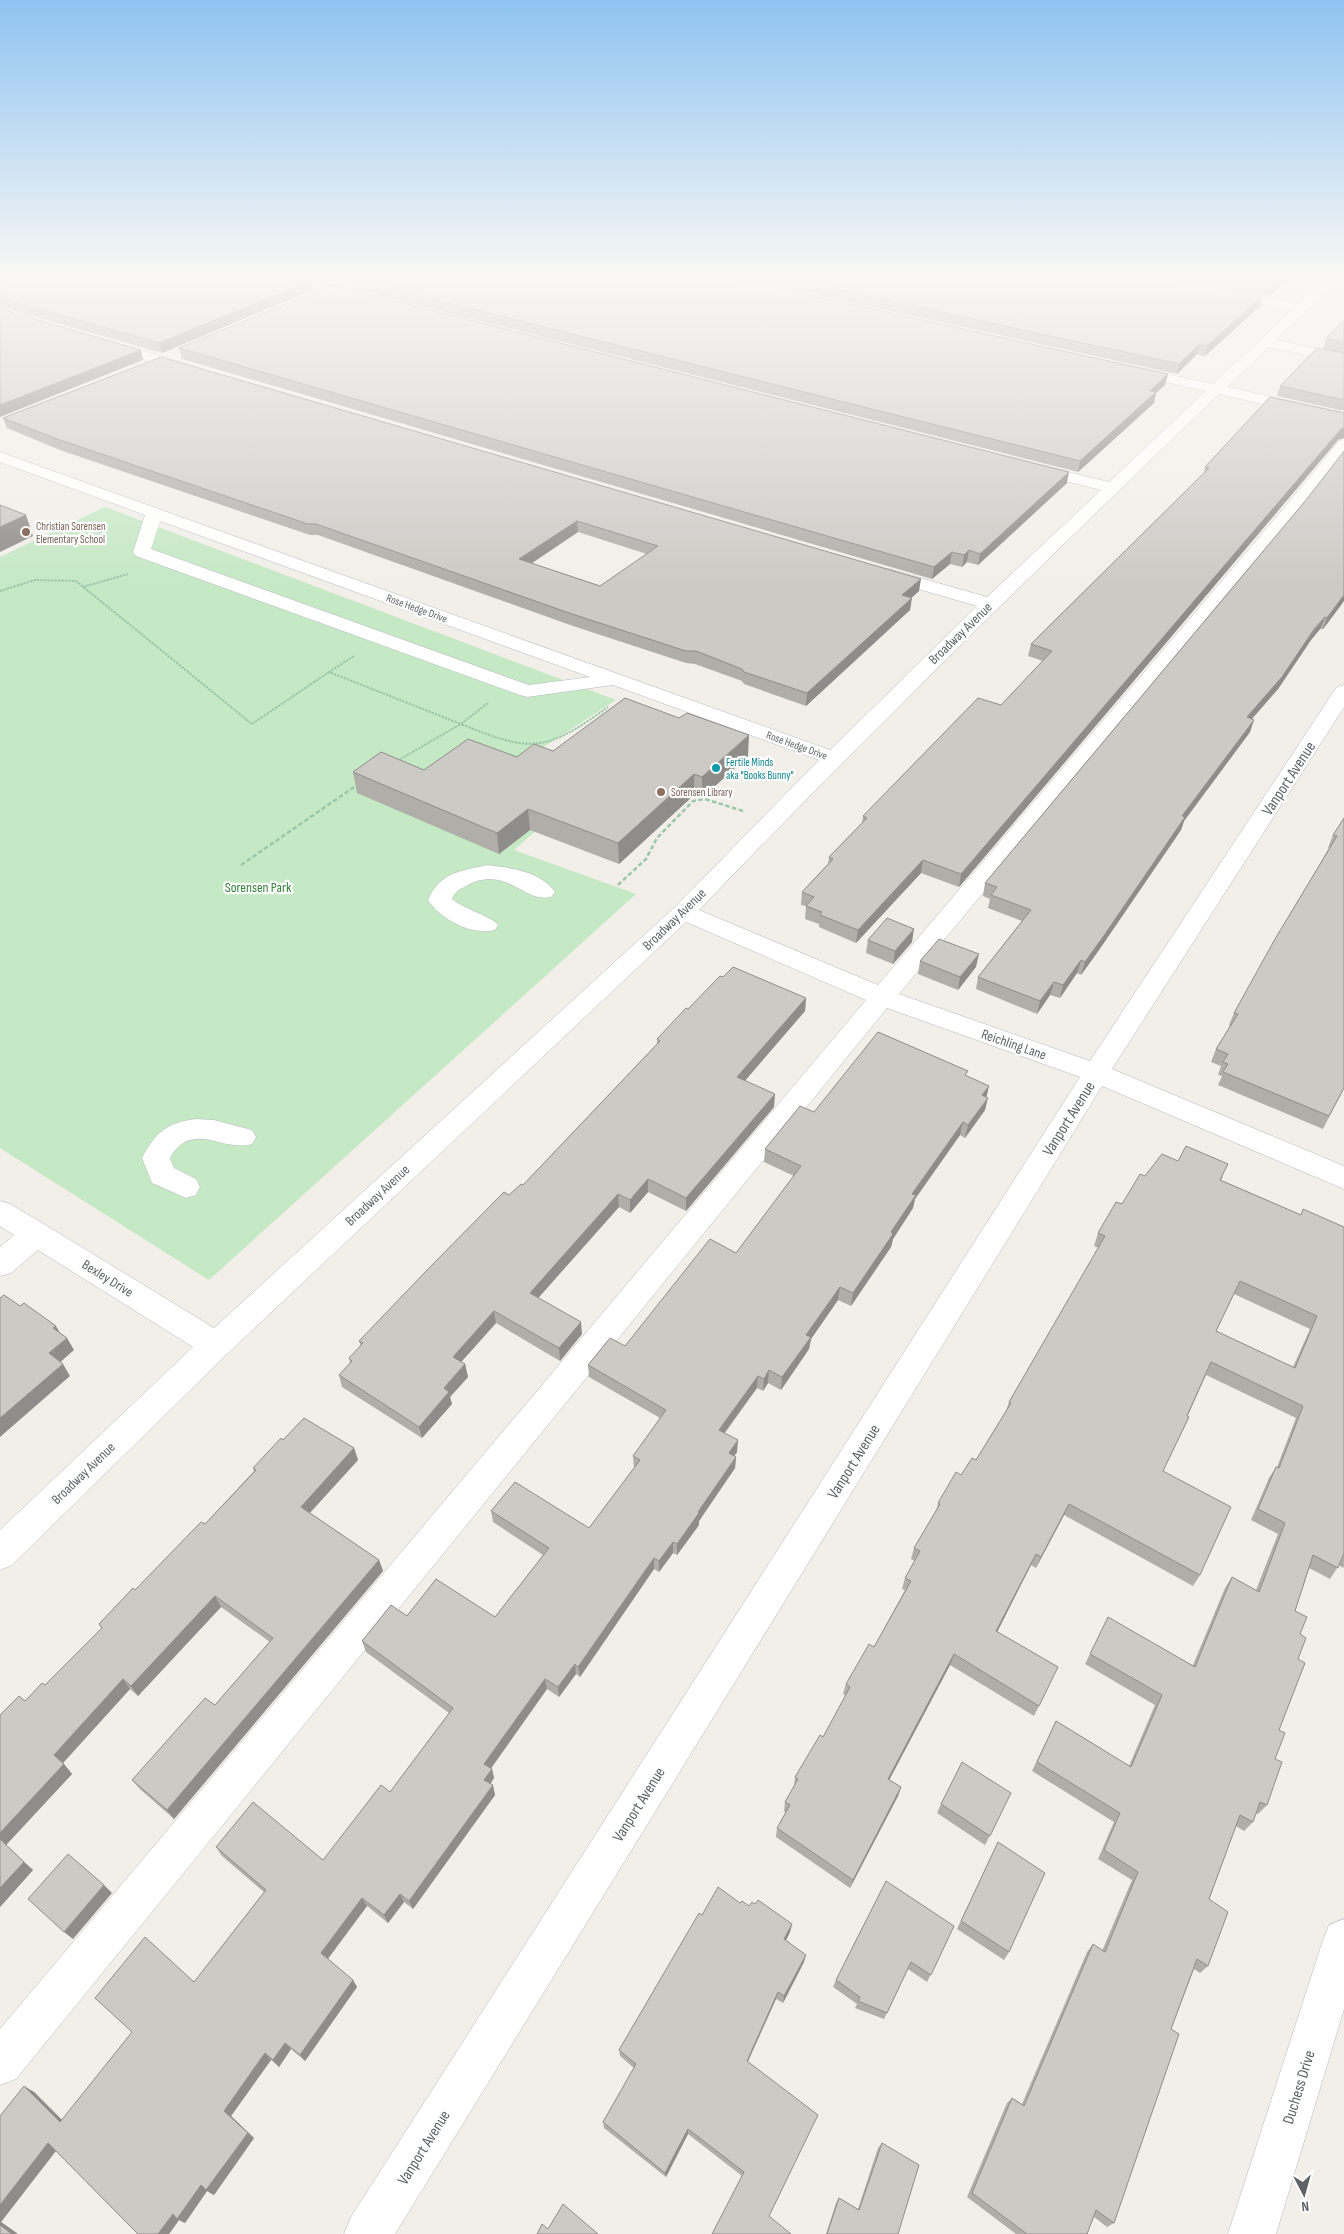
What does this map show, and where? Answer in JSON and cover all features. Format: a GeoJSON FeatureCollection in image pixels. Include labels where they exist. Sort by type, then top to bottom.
{"type":"FeatureCollection","features":[{"type":"Feature","properties":{"kind":"street"},"geometry":{"type":"LineString","coordinates":[[1168,379],[1344,418]]}},
{"type":"Feature","properties":{"kind":"street","name":"Broadway Avenue"},"geometry":{"type":"LineString","coordinates":[[0,1553],[216,1345],[683,912],[833,758],[990,604],[1228,379]]}},
{"type":"Feature","properties":{"kind":"street"},"geometry":{"type":"LineString","coordinates":[[0,2063],[882,997],[1295,506],[1344,444]]}},
{"type":"Feature","properties":{"kind":"street","name":"Rose Hedge Drive"},"geometry":{"type":"LineString","coordinates":[[0,457],[833,758]]}},
{"type":"Feature","properties":{"kind":"street"},"geometry":{"type":"LineString","coordinates":[[1015,464],[1112,488]]}},
{"type":"Feature","properties":{"kind":"street"},"geometry":{"type":"LineString","coordinates":[[154,513],[142,552],[380,639],[527,691],[615,679]]}},
{"type":"Feature","properties":{"kind":"street"},"geometry":{"type":"LineString","coordinates":[[866,568],[990,604]]}},
{"type":"Feature","properties":{"kind":"street","name":"Vanport Avenue"},"geometry":{"type":"LineString","coordinates":[[368,2234],[1096,1073],[1344,691]]}},
{"type":"Feature","properties":{"kind":"street"},"geometry":{"type":"LineString","coordinates":[[486,925],[466,919],[449,910],[440,900],[445,888],[463,878],[488,872],[516,876],[542,892]]}},
{"type":"Feature","properties":{"kind":"street","name":"Reichling Lane"},"geometry":{"type":"LineString","coordinates":[[683,912],[882,997],[1096,1073],[1344,1178]]}},
{"type":"Feature","properties":{"kind":"street"},"geometry":{"type":"LineString","coordinates":[[186,1187],[162,1175],[156,1158],[169,1138],[191,1128],[217,1129],[242,1137]]}},
{"type":"Feature","properties":{"kind":"street","name":"Bexley Drive"},"geometry":{"type":"LineString","coordinates":[[0,1212],[216,1345]]}},
{"type":"Feature","properties":{"kind":"street"},"geometry":{"type":"LineString","coordinates":[[0,1264],[37,1234]]}},
{"type":"Feature","properties":{"kind":"street","name":"Duchess Drive"},"geometry":{"type":"LineString","coordinates":[[1252,2234],[1344,1940]]}},
{"type":"Feature","properties":{"kind":"path"},"geometry":{"type":"LineString","coordinates":[[0,591],[35,580],[76,581],[252,724],[380,639]]}},
{"type":"Feature","properties":{"kind":"path"},"geometry":{"type":"LineString","coordinates":[[329,672],[517,746],[534,746],[558,741],[573,733],[634,686]]}},
{"type":"Feature","properties":{"kind":"path"},"geometry":{"type":"LineString","coordinates":[[396,762],[461,724],[512,686]]}},
{"type":"Feature","properties":{"kind":"path"},"geometry":{"type":"LineString","coordinates":[[241,865],[364,781]]}},
{"type":"Feature","properties":{"kind":"path"},"geometry":{"type":"LineString","coordinates":[[618,885],[646,859],[657,838],[693,801],[705,799],[772,821]]}},
{"type":"Feature","properties":{"kind":"green space","name":"Sorensen Park"},"geometry":{"type":"Polygon","coordinates":[[[105,507],[616,700],[542,748],[603,771],[514,850],[636,894],[209,1280],[0,1148],[0,557],[105,507]]]}},
{"type":"Feature","properties":{"kind":"building"},"geometry":{"type":"Polygon","coordinates":[[[0,379],[66,379],[0,405],[0,379]]]}},
{"type":"Feature","properties":{"kind":"building"},"geometry":{"type":"Polygon","coordinates":[[[103,379],[237,379],[921,579],[902,595],[912,598],[807,693],[744,672],[742,669],[696,651],[686,651],[572,614],[316,524],[308,524],[57,439],[3,418],[103,379]],[[577,521],[519,559],[600,586],[658,546],[577,521]]]}},
{"type":"Feature","properties":{"kind":"building"},"geometry":{"type":"Polygon","coordinates":[[[287,379],[703,379],[1069,472],[980,554],[969,550],[964,555],[952,552],[934,567],[287,379]]]}},
{"type":"Feature","properties":{"kind":"building"},"geometry":{"type":"Polygon","coordinates":[[[753,379],[1162,379],[1150,391],[1156,392],[1080,461],[753,379]]]}},
{"type":"Feature","properties":{"kind":"building"},"geometry":{"type":"Polygon","coordinates":[[[1287,379],[1344,379],[1344,400],[1280,386],[1287,379]]]}},
{"type":"Feature","properties":{"kind":"building"},"geometry":{"type":"Polygon","coordinates":[[[1270,397],[1344,413],[1344,428],[1341,429],[961,874],[923,860],[858,930],[820,915],[822,912],[806,906],[814,897],[802,892],[833,859],[829,857],[867,818],[863,816],[978,698],[1001,705],[1052,651],[1031,644],[1209,468],[1205,467],[1270,397]]]}},
{"type":"Feature","properties":{"kind":"building"},"geometry":{"type":"Polygon","coordinates":[[[1344,451],[1344,595],[1327,618],[1325,617],[1315,628],[1282,677],[1247,717],[1254,720],[1182,816],[1185,817],[1085,962],[1081,960],[1063,985],[1054,982],[1040,1001],[978,977],[1031,910],[991,895],[997,887],[985,883],[1306,500],[1344,451]]]}},
{"type":"Feature","properties":{"kind":"building"},"geometry":{"type":"Polygon","coordinates":[[[0,505],[26,515],[0,527],[0,505]]]}},
{"type":"Feature","properties":{"kind":"building"},"geometry":{"type":"Polygon","coordinates":[[[625,698],[679,718],[687,713],[749,735],[702,777],[694,774],[618,843],[528,809],[497,833],[353,772],[381,752],[424,770],[468,739],[517,757],[534,744],[553,751],[625,698]]]}},
{"type":"Feature","properties":{"kind":"building"},"geometry":{"type":"Polygon","coordinates":[[[1344,818],[1344,1088],[1329,1116],[1223,1072],[1228,1064],[1223,1062],[1228,1054],[1216,1049],[1238,1014],[1234,1013],[1275,939],[1337,836],[1333,835],[1344,818]]]}},
{"type":"Feature","properties":{"kind":"building"},"geometry":{"type":"Polygon","coordinates":[[[887,918],[914,929],[895,951],[868,940],[887,918]]]}},
{"type":"Feature","properties":{"kind":"building"},"geometry":{"type":"Polygon","coordinates":[[[939,939],[979,954],[960,977],[920,961],[939,939]]]}},
{"type":"Feature","properties":{"kind":"building"},"geometry":{"type":"Polygon","coordinates":[[[733,967],[806,998],[737,1077],[775,1094],[686,1198],[648,1179],[630,1200],[618,1194],[530,1293],[581,1322],[559,1348],[494,1311],[453,1357],[465,1364],[444,1388],[449,1392],[419,1427],[339,1375],[352,1361],[349,1358],[363,1343],[359,1341],[430,1267],[504,1192],[509,1195],[521,1184],[523,1185],[660,1041],[657,1039],[686,1008],[688,1009],[720,976],[723,977],[733,967]]]}},
{"type":"Feature","properties":{"kind":"building"},"geometry":{"type":"Polygon","coordinates":[[[878,1032],[968,1071],[965,1075],[989,1086],[982,1095],[988,1098],[968,1125],[963,1122],[912,1194],[916,1195],[891,1232],[893,1234],[853,1293],[840,1287],[806,1335],[811,1337],[782,1377],[769,1370],[764,1379],[758,1376],[719,1430],[738,1440],[729,1453],[736,1457],[677,1544],[673,1542],[659,1561],[654,1558],[578,1667],[575,1664],[558,1687],[545,1679],[484,1764],[492,1769],[484,1780],[493,1785],[409,1901],[400,1894],[384,1915],[362,1898],[321,1953],[353,1980],[300,2055],[285,2043],[273,2060],[265,2053],[224,2111],[248,2133],[206,2190],[201,2185],[177,2219],[173,2214],[158,2234],[138,2234],[48,2143],[0,2205],[0,2116],[24,2086],[60,2122],[132,2032],[95,1998],[145,1937],[194,1982],[266,1890],[216,1847],[253,1802],[323,1860],[381,1785],[390,1792],[453,1708],[362,1641],[391,1605],[407,1616],[436,1579],[495,1617],[549,1548],[491,1511],[515,1482],[589,1528],[640,1460],[633,1456],[666,1410],[588,1365],[610,1338],[625,1346],[710,1239],[736,1253],[801,1166],[765,1149],[800,1106],[814,1112],[878,1032]]]}},
{"type":"Feature","properties":{"kind":"building"},"geometry":{"type":"Polygon","coordinates":[[[1186,1146],[1228,1164],[1220,1180],[1301,1215],[1303,1209],[1344,1227],[1344,1553],[1338,1568],[1313,1555],[1295,1611],[1307,1617],[1300,1634],[1306,1638],[1298,1659],[1305,1663],[1279,1730],[1285,1733],[1275,1759],[1282,1762],[1267,1805],[1260,1802],[1253,1822],[1240,1815],[1209,1899],[1228,1912],[1208,1966],[1197,1959],[1171,2029],[1179,2034],[1114,2223],[1096,2210],[1087,2234],[1027,2234],[972,2193],[1012,2098],[1024,2106],[1093,1944],[1105,1952],[1138,1872],[1104,1850],[1120,1813],[1037,1762],[1056,1721],[1131,1767],[1162,1695],[1090,1654],[1108,1617],[1195,1667],[1232,1577],[1259,1592],[1285,1523],[1258,1509],[1276,1467],[1279,1468],[1303,1406],[1211,1362],[1187,1416],[1189,1417],[1163,1471],[1231,1507],[1200,1575],[1069,1504],[1041,1557],[1036,1554],[996,1631],[1058,1667],[1039,1706],[954,1654],[888,1779],[901,1787],[853,1880],[777,1828],[790,1805],[785,1802],[798,1779],[795,1777],[820,1735],[823,1737],[850,1687],[846,1684],[869,1644],[874,1647],[911,1581],[905,1578],[920,1551],[914,1548],[940,1504],[938,1503],[956,1472],[961,1475],[972,1458],[976,1460],[1011,1403],[1009,1402],[1105,1236],[1098,1233],[1116,1202],[1122,1204],[1140,1174],[1145,1176],[1162,1154],[1178,1161],[1186,1146]],[[1240,1281],[1216,1331],[1295,1368],[1317,1316],[1240,1281]]]}},
{"type":"Feature","properties":{"kind":"building"},"geometry":{"type":"Polygon","coordinates":[[[4,1295],[20,1306],[24,1303],[56,1326],[53,1328],[67,1338],[49,1353],[63,1364],[0,1418],[0,1298],[4,1295]]]}},
{"type":"Feature","properties":{"kind":"building"},"geometry":{"type":"Polygon","coordinates":[[[304,1418],[354,1448],[301,1507],[379,1560],[167,1810],[132,1780],[205,1698],[215,1705],[273,1638],[215,1596],[131,1686],[123,1679],[54,1755],[64,1764],[0,1833],[0,1715],[19,1696],[25,1701],[42,1683],[45,1685],[102,1628],[99,1624],[133,1588],[135,1590],[201,1522],[205,1524],[256,1470],[253,1468],[281,1438],[283,1440],[304,1418]]]}},
{"type":"Feature","properties":{"kind":"building"},"geometry":{"type":"Polygon","coordinates":[[[962,1762],[1011,1793],[990,1836],[941,1804],[962,1762]]]}},
{"type":"Feature","properties":{"kind":"building"},"geometry":{"type":"Polygon","coordinates":[[[0,1839],[24,1862],[0,1888],[0,1839]]]}},
{"type":"Feature","properties":{"kind":"building"},"geometry":{"type":"Polygon","coordinates":[[[998,1842],[1045,1873],[1009,1952],[961,1921],[998,1842]]]}},
{"type":"Feature","properties":{"kind":"building"},"geometry":{"type":"Polygon","coordinates":[[[68,1854],[104,1885],[64,1932],[28,1899],[68,1854]]]}},
{"type":"Feature","properties":{"kind":"building"},"geometry":{"type":"Polygon","coordinates":[[[886,1881],[954,1926],[931,1975],[911,1962],[887,2013],[858,2001],[860,1997],[836,1980],[886,1881]]]}},
{"type":"Feature","properties":{"kind":"building"},"geometry":{"type":"Polygon","coordinates":[[[718,1887],[740,1903],[742,1901],[749,1906],[752,1902],[755,1904],[758,1900],[792,1924],[784,1939],[806,1955],[784,1996],[778,1992],[747,2061],[818,2115],[769,2216],[791,2234],[712,2234],[744,2172],[688,2129],[665,2173],[603,2122],[636,2064],[619,2050],[699,1913],[702,1915],[718,1887]]]}},
{"type":"Feature","properties":{"kind":"building"},"geometry":{"type":"Polygon","coordinates":[[[882,2143],[919,2165],[898,2234],[827,2234],[839,2198],[859,2210],[882,2143]]]}},
{"type":"Feature","properties":{"kind":"building"},"geometry":{"type":"Polygon","coordinates":[[[563,2204],[598,2234],[537,2234],[542,2224],[548,2229],[563,2204]]]}},
{"type":"Feature","properties":{"kind":"building"},"geometry":{"type":"Polygon","coordinates":[[[0,2225],[12,2234],[0,2234],[0,2225]]]}},
{"type":"Feature","properties":{"kind":"place","name":"Christian Sorensen Elementary School"},"geometry":{"type":"Point","coordinates":[26,532]}},
{"type":"Feature","properties":{"kind":"place","name":"Fertile Minds aka \"Books Bunny\""},"geometry":{"type":"Point","coordinates":[716,768]}},
{"type":"Feature","properties":{"kind":"place","name":"Sorensen Library"},"geometry":{"type":"Point","coordinates":[661,792]}}]}
